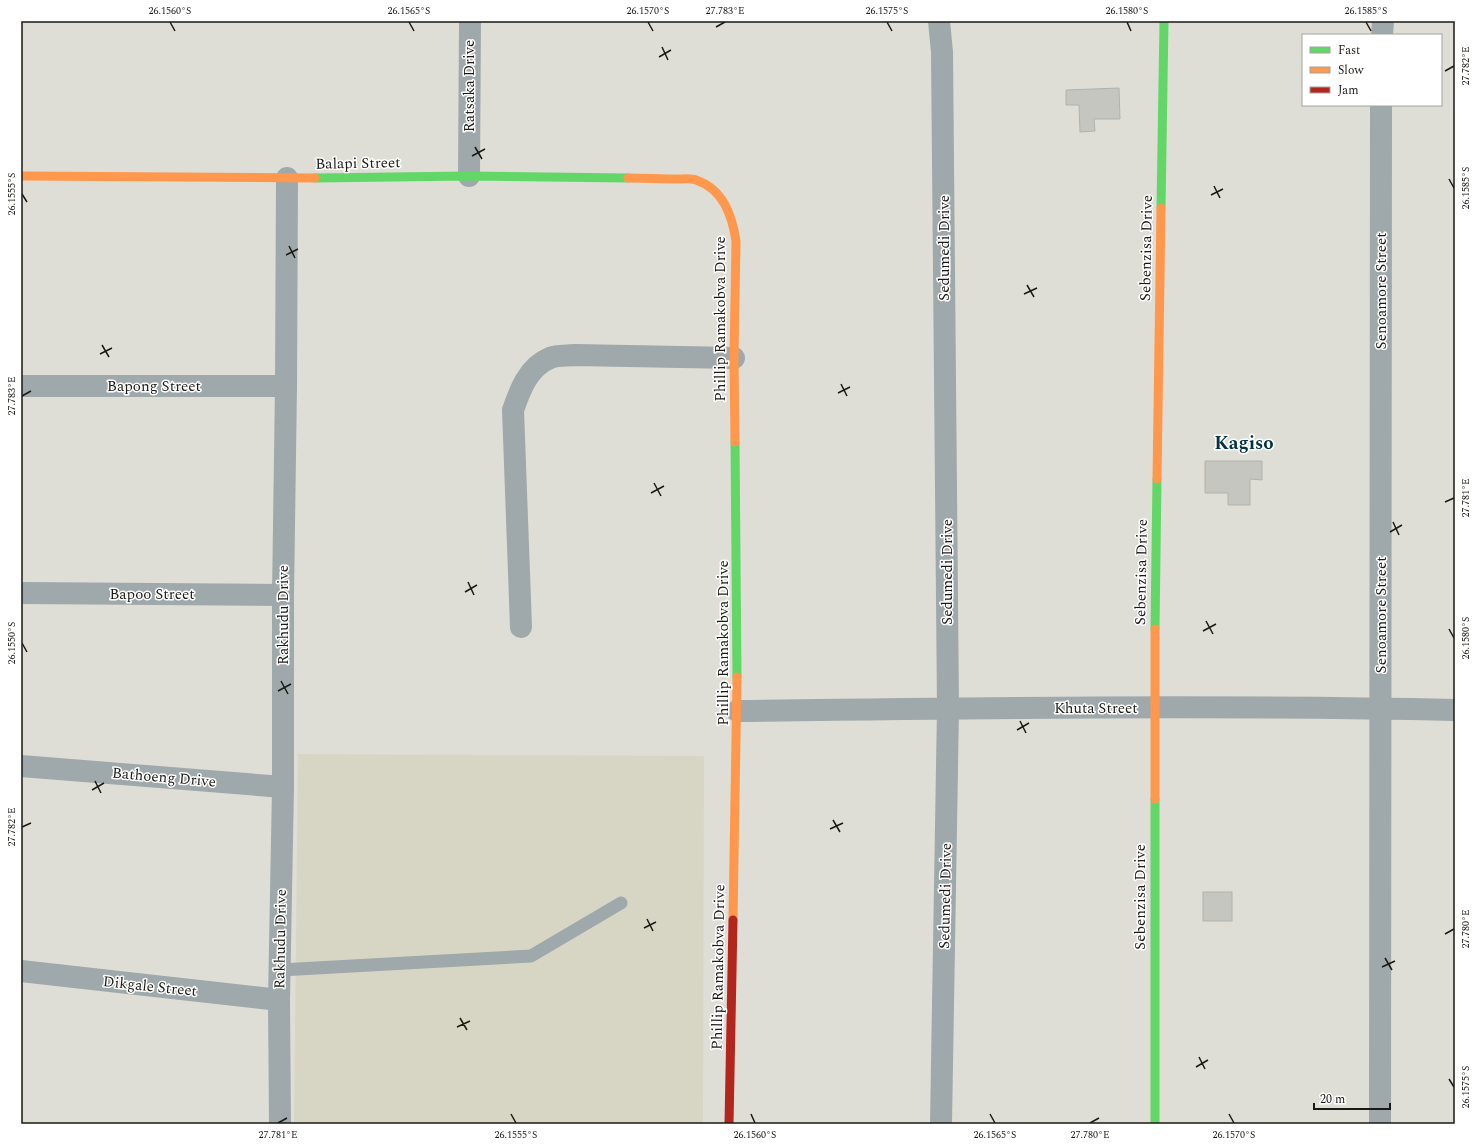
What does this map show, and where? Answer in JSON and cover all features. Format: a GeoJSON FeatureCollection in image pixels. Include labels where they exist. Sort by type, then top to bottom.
{"type":"FeatureCollection","features":[{"type":"Feature","properties":{"kind":"street","name":"Ratsaka Drive"},"geometry":{"type":"LineString","coordinates":[[469,176],[470,21]]}},
{"type":"Feature","properties":{"kind":"street","name":"Sedumedi Drive"},"geometry":{"type":"LineString","coordinates":[[939,21],[942,52],[948,708],[941,1124]]}},
{"type":"Feature","properties":{"kind":"street","name":"Sebenzisa Drive"},"geometry":{"type":"LineString","coordinates":[[1155,1124],[1155,581],[1164,21]]}},
{"type":"Feature","properties":{"kind":"street"},"geometry":{"type":"LineString","coordinates":[[1382,34],[1383,21]]}},
{"type":"Feature","properties":{"kind":"street","name":"Senoamore Street"},"geometry":{"type":"LineString","coordinates":[[1380,1124],[1381,106]]}},
{"type":"Feature","properties":{"kind":"street","name":"Balapi Street"},"geometry":{"type":"LineString","coordinates":[[21,176],[287,178],[469,176],[694,179]]}},
{"type":"Feature","properties":{"kind":"street","name":"Rakhudu Drive"},"geometry":{"type":"LineString","coordinates":[[280,1124],[279,1000],[283,787],[283,595],[287,178]]}},
{"type":"Feature","properties":{"kind":"street","name":"Phillip Ramakobva Drive"},"geometry":{"type":"LineString","coordinates":[[694,179],[707,185],[719,195],[727,207],[733,222],[736,241],[734,358],[738,711],[729,1124]]}},
{"type":"Feature","properties":{"kind":"street"},"geometry":{"type":"LineString","coordinates":[[522,627],[513,410],[520,389],[527,377],[538,365],[550,358],[575,355],[734,358]]}},
{"type":"Feature","properties":{"kind":"street","name":"Bapong Street"},"geometry":{"type":"LineString","coordinates":[[21,386],[286,386]]}},
{"type":"Feature","properties":{"kind":"street","name":"Bapoo Street"},"geometry":{"type":"LineString","coordinates":[[21,593],[283,595]]}},
{"type":"Feature","properties":{"kind":"street","name":"Khuta Street"},"geometry":{"type":"LineString","coordinates":[[738,711],[948,708],[1455,710]]}},
{"type":"Feature","properties":{"kind":"street","name":"Bathoeng Drive"},"geometry":{"type":"LineString","coordinates":[[21,766],[283,787]]}},
{"type":"Feature","properties":{"kind":"street","name":"Dikgale Street"},"geometry":{"type":"LineString","coordinates":[[21,971],[279,1000]]}},
{"type":"Feature","properties":{"kind":"lane"},"geometry":{"type":"LineString","coordinates":[[280,970],[531,956],[621,903]]}},
{"type":"Feature","properties":{"kind":"shaded area"},"geometry":{"type":"Polygon","coordinates":[[[298,754],[704,756],[703,1124],[294,1124],[298,754]]]}},
{"type":"Feature","properties":{"kind":"building"},"geometry":{"type":"Polygon","coordinates":[[[1119,88],[1120,119],[1094,119],[1095,131],[1080,132],[1079,105],[1066,105],[1066,90],[1119,88]]]}},
{"type":"Feature","properties":{"kind":"building"},"geometry":{"type":"Polygon","coordinates":[[[1205,461],[1262,461],[1262,480],[1250,479],[1250,505],[1228,505],[1228,493],[1205,493],[1205,461]]]}},
{"type":"Feature","properties":{"kind":"building"},"geometry":{"type":"Polygon","coordinates":[[[1203,892],[1232,892],[1232,921],[1203,921],[1203,892]]]}},
{"type":"Feature","properties":{"kind":"traffic: fast"},"geometry":{"type":"LineString","coordinates":[[1161,208],[1164,21]]}},
{"type":"Feature","properties":{"kind":"traffic: fast"},"geometry":{"type":"LineString","coordinates":[[315,178],[469,176],[628,178]]}},
{"type":"Feature","properties":{"kind":"traffic: fast"},"geometry":{"type":"LineString","coordinates":[[735,442],[737,677]]}},
{"type":"Feature","properties":{"kind":"traffic: fast"},"geometry":{"type":"LineString","coordinates":[[1155,629],[1157,479]]}},
{"type":"Feature","properties":{"kind":"traffic: fast"},"geometry":{"type":"LineString","coordinates":[[1155,799],[1155,1124]]}},
{"type":"Feature","properties":{"kind":"traffic: slow"},"geometry":{"type":"LineString","coordinates":[[21,176],[315,178]]}},
{"type":"Feature","properties":{"kind":"traffic: slow"},"geometry":{"type":"LineString","coordinates":[[628,178],[696,180],[713,190],[725,204],[729,213],[736,241],[734,358],[735,442]]}},
{"type":"Feature","properties":{"kind":"traffic: slow"},"geometry":{"type":"LineString","coordinates":[[1157,479],[1161,208]]}},
{"type":"Feature","properties":{"kind":"traffic: slow"},"geometry":{"type":"LineString","coordinates":[[1155,629],[1155,799]]}},
{"type":"Feature","properties":{"kind":"traffic: slow"},"geometry":{"type":"LineString","coordinates":[[733,920],[737,677]]}},
{"type":"Feature","properties":{"kind":"traffic: jam"},"geometry":{"type":"LineString","coordinates":[[729,1124],[733,920]]}},
{"type":"Feature","properties":{"kind":"district","name":"Kagiso"},"geometry":{"type":"Point","coordinates":[1244,442]}}]}
